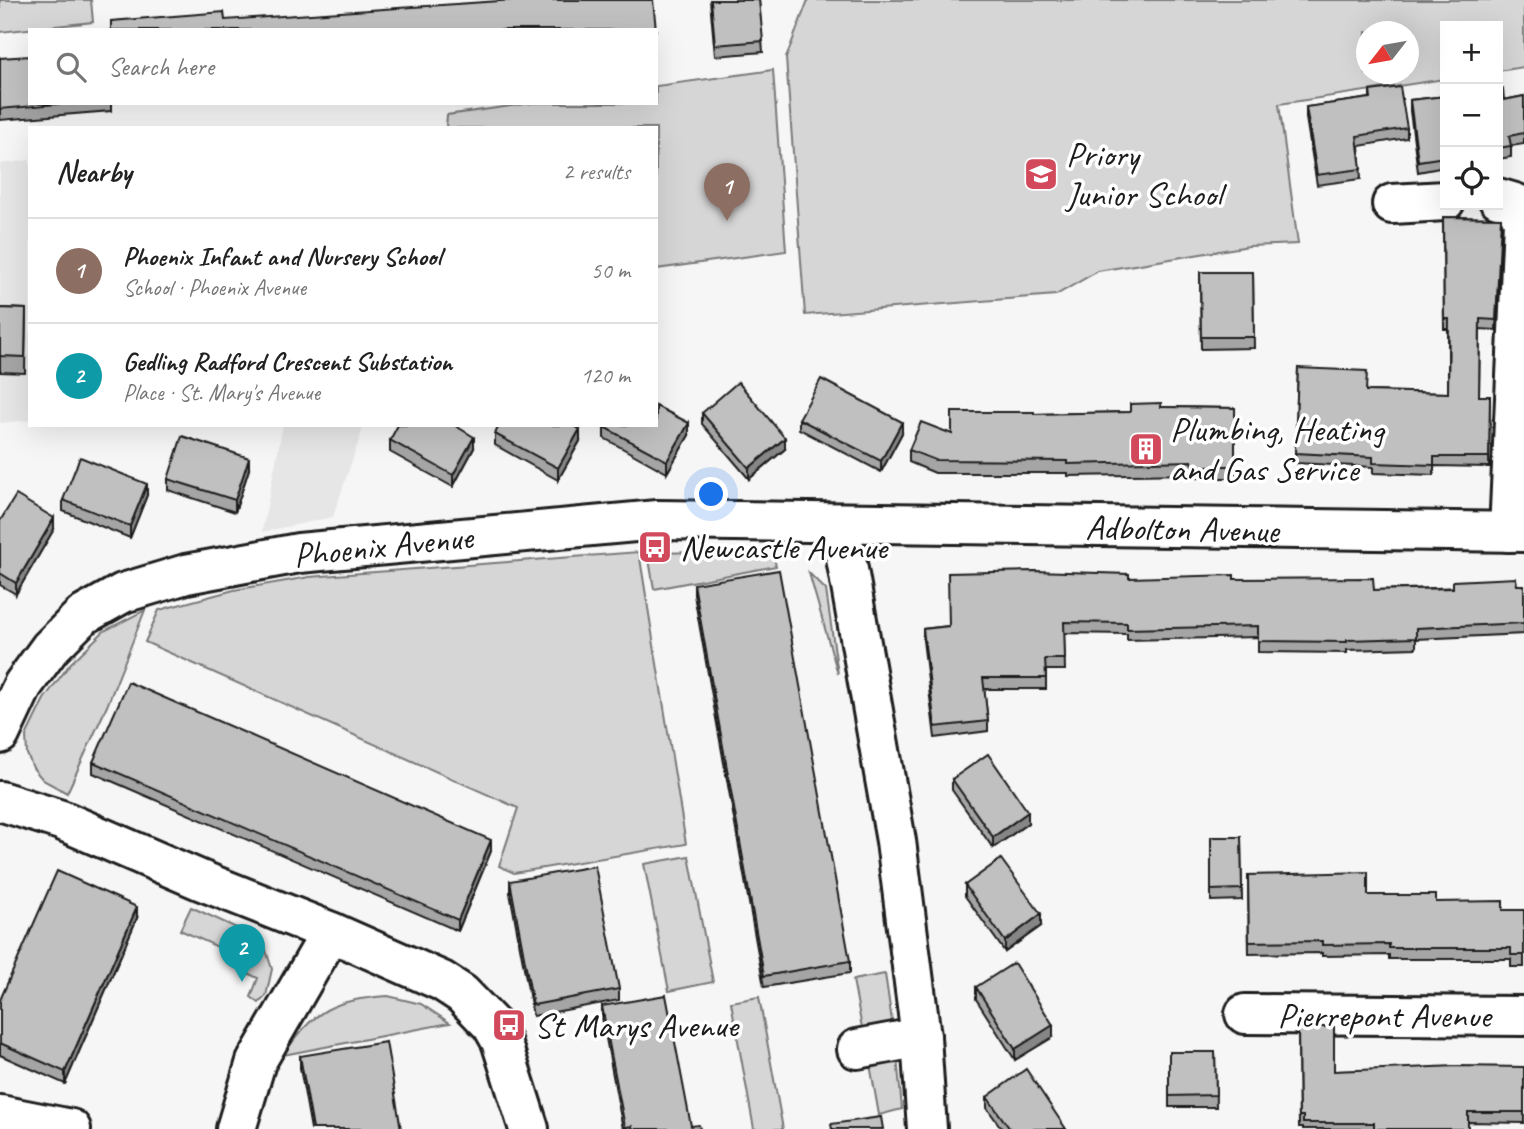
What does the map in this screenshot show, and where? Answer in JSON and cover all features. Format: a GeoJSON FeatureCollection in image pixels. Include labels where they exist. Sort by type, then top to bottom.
{"type":"FeatureCollection","features":[{"type":"Feature","properties":{"kind":"street"},"geometry":{"type":"LineString","coordinates":[[1503,199],[1515,203],[1523,221],[1516,532]]}},
{"type":"Feature","properties":{"kind":"street"},"geometry":{"type":"LineString","coordinates":[[1392,204],[1440,201]]}},
{"type":"Feature","properties":{"kind":"street","name":"Phoenix Avenue"},"geometry":{"type":"LineString","coordinates":[[0,734],[23,685],[50,648],[82,616],[123,593],[186,574],[299,553],[355,546],[657,520],[840,524]]}},
{"type":"Feature","properties":{"kind":"street"},"geometry":{"type":"LineString","coordinates":[[840,524],[896,841],[921,1037],[927,1129]]}},
{"type":"Feature","properties":{"kind":"street","name":"Adbolton Avenue"},"geometry":{"type":"LineString","coordinates":[[840,524],[1516,532]]}},
{"type":"Feature","properties":{"kind":"street"},"geometry":{"type":"LineString","coordinates":[[0,801],[61,820],[442,981],[461,994],[492,1025],[501,1041],[528,1129]]}},
{"type":"Feature","properties":{"kind":"street"},"geometry":{"type":"LineString","coordinates":[[236,1129],[256,1062],[331,932]]}},
{"type":"Feature","properties":{"kind":"street","name":"Pierrepont Avenue"},"geometry":{"type":"LineString","coordinates":[[1245,1014],[1524,1016]]}},
{"type":"Feature","properties":{"kind":"street"},"geometry":{"type":"LineString","coordinates":[[857,1049],[921,1037]]}},
{"type":"Feature","properties":{"kind":"street"},"geometry":{"type":"LineString","coordinates":[[0,1115],[71,1129]]}},
{"type":"Feature","properties":{"kind":"shaded area"},"geometry":{"type":"Polygon","coordinates":[[[0,0],[91,0],[93,22],[0,32],[0,0]]]}},
{"type":"Feature","properties":{"kind":"shaded area","name":"Priory Junior School"},"geometry":{"type":"Polygon","coordinates":[[[808,0],[1524,0],[1524,67],[1503,70],[1503,21],[1440,21],[1440,80],[1419,83],[1419,21],[1356,21],[1356,84],[1412,84],[1279,104],[1298,244],[1249,246],[1098,271],[1056,295],[805,315],[786,58],[808,0]]]}},
{"type":"Feature","properties":{"kind":"shaded area"},"geometry":{"type":"Polygon","coordinates":[[[773,70],[786,251],[658,269],[658,126],[446,126],[447,115],[518,105],[658,105],[658,86],[773,70]]]}},
{"type":"Feature","properties":{"kind":"shaded area"},"geometry":{"type":"Polygon","coordinates":[[[28,160],[28,420],[0,423],[0,164],[28,160]]]}},
{"type":"Feature","properties":{"kind":"shaded area"},"geometry":{"type":"Polygon","coordinates":[[[283,427],[363,427],[333,517],[262,532],[283,427]]]}},
{"type":"Feature","properties":{"kind":"shaded area"},"geometry":{"type":"Polygon","coordinates":[[[772,551],[776,566],[654,589],[648,553],[772,551]]]}},
{"type":"Feature","properties":{"kind":"shaded area"},"geometry":{"type":"Polygon","coordinates":[[[639,552],[686,844],[514,873],[499,866],[518,808],[145,642],[159,610],[234,590],[309,577],[639,552]]]}},
{"type":"Feature","properties":{"kind":"shaded area"},"geometry":{"type":"Polygon","coordinates":[[[809,573],[826,590],[838,674],[809,573]]]}},
{"type":"Feature","properties":{"kind":"shaded area"},"geometry":{"type":"Polygon","coordinates":[[[145,610],[107,706],[67,793],[43,780],[33,768],[27,754],[26,736],[44,699],[70,664],[104,631],[145,610]]]}},
{"type":"Feature","properties":{"kind":"shaded area"},"geometry":{"type":"Polygon","coordinates":[[[689,856],[713,982],[669,991],[644,864],[689,856]]]}},
{"type":"Feature","properties":{"kind":"shaded area"},"geometry":{"type":"Polygon","coordinates":[[[191,907],[250,934],[264,944],[272,969],[266,996],[259,1003],[251,997],[258,978],[234,967],[238,956],[180,930],[191,907]]]}},
{"type":"Feature","properties":{"kind":"shaded area"},"geometry":{"type":"Polygon","coordinates":[[[885,974],[893,1028],[863,1033],[853,980],[885,974]]]}},
{"type":"Feature","properties":{"kind":"shaded area"},"geometry":{"type":"Polygon","coordinates":[[[388,996],[421,1004],[450,1023],[283,1055],[305,1027],[327,1010],[353,1000],[388,996]]]}},
{"type":"Feature","properties":{"kind":"shaded area"},"geometry":{"type":"Polygon","coordinates":[[[759,997],[783,1129],[754,1129],[731,1002],[759,997]]]}},
{"type":"Feature","properties":{"kind":"shaded area"},"geometry":{"type":"Polygon","coordinates":[[[896,1047],[902,1109],[879,1115],[868,1053],[896,1047]]]}},
{"type":"Feature","properties":{"kind":"building"},"geometry":{"type":"Polygon","coordinates":[[[514,0],[653,0],[656,28],[111,28],[111,21],[224,12],[225,20],[514,0]]]}},
{"type":"Feature","properties":{"kind":"building"},"geometry":{"type":"Polygon","coordinates":[[[711,0],[759,0],[763,41],[715,45],[711,0]]]}},
{"type":"Feature","properties":{"kind":"building"},"geometry":{"type":"Polygon","coordinates":[[[28,56],[28,105],[46,105],[0,109],[0,58],[28,56]]]}},
{"type":"Feature","properties":{"kind":"building"},"geometry":{"type":"Polygon","coordinates":[[[1400,87],[1407,128],[1357,136],[1361,169],[1317,175],[1306,107],[1371,98],[1370,91],[1400,87]]]}},
{"type":"Feature","properties":{"kind":"building"},"geometry":{"type":"Polygon","coordinates":[[[1503,89],[1504,100],[1524,96],[1524,133],[1509,136],[1511,146],[1503,147],[1503,89]]]}},
{"type":"Feature","properties":{"kind":"building"},"geometry":{"type":"Polygon","coordinates":[[[1440,97],[1440,158],[1418,161],[1410,100],[1440,97]]]}},
{"type":"Feature","properties":{"kind":"building"},"geometry":{"type":"Polygon","coordinates":[[[1443,217],[1501,218],[1496,320],[1480,319],[1479,396],[1490,396],[1489,457],[1434,457],[1434,465],[1373,463],[1373,457],[1295,453],[1298,368],[1367,371],[1366,391],[1448,393],[1449,319],[1444,319],[1443,217]]]}},
{"type":"Feature","properties":{"kind":"building"},"geometry":{"type":"Polygon","coordinates":[[[1200,272],[1253,272],[1254,337],[1201,337],[1200,272]]]}},
{"type":"Feature","properties":{"kind":"building"},"geometry":{"type":"Polygon","coordinates":[[[0,308],[26,309],[25,357],[0,356],[0,308]]]}},
{"type":"Feature","properties":{"kind":"building"},"geometry":{"type":"Polygon","coordinates":[[[821,379],[902,422],[881,461],[799,419],[821,379]]]}},
{"type":"Feature","properties":{"kind":"building"},"geometry":{"type":"Polygon","coordinates":[[[738,382],[785,438],[749,468],[702,413],[738,382]]]}},
{"type":"Feature","properties":{"kind":"building"},"geometry":{"type":"Polygon","coordinates":[[[1161,403],[1161,407],[1235,408],[1235,466],[1192,466],[1192,461],[1068,464],[1068,461],[935,460],[909,450],[921,422],[952,434],[952,412],[1130,412],[1130,404],[1161,403]]]}},
{"type":"Feature","properties":{"kind":"building"},"geometry":{"type":"Polygon","coordinates":[[[658,407],[689,423],[667,461],[604,427],[658,427],[658,407]]]}},
{"type":"Feature","properties":{"kind":"building"},"geometry":{"type":"Polygon","coordinates":[[[397,427],[457,427],[474,437],[453,475],[390,440],[397,427]]]}},
{"type":"Feature","properties":{"kind":"building"},"geometry":{"type":"Polygon","coordinates":[[[498,427],[580,429],[558,468],[495,434],[498,427]]]}},
{"type":"Feature","properties":{"kind":"building"},"geometry":{"type":"Polygon","coordinates":[[[182,436],[249,458],[235,500],[168,479],[182,436]]]}},
{"type":"Feature","properties":{"kind":"building"},"geometry":{"type":"Polygon","coordinates":[[[80,457],[147,484],[130,526],[63,500],[80,457]]]}},
{"type":"Feature","properties":{"kind":"building"},"geometry":{"type":"Polygon","coordinates":[[[16,495],[54,518],[16,583],[0,573],[0,521],[16,495]]]}},
{"type":"Feature","properties":{"kind":"building"},"geometry":{"type":"Polygon","coordinates":[[[779,570],[850,961],[764,976],[694,584],[779,570]]]}},
{"type":"Feature","properties":{"kind":"building"},"geometry":{"type":"Polygon","coordinates":[[[1035,571],[1129,574],[1129,578],[1234,575],[1234,579],[1373,578],[1374,590],[1453,588],[1453,581],[1516,578],[1517,585],[1524,585],[1524,623],[1416,628],[1416,638],[1347,642],[1258,641],[1258,626],[1127,629],[1127,623],[1064,622],[1065,659],[1045,659],[1046,678],[983,678],[988,721],[935,727],[923,629],[949,626],[948,573],[1035,571]]]}},
{"type":"Feature","properties":{"kind":"building"},"geometry":{"type":"Polygon","coordinates":[[[128,682],[491,840],[458,920],[93,762],[128,682]]]}},
{"type":"Feature","properties":{"kind":"building"},"geometry":{"type":"Polygon","coordinates":[[[988,754],[1028,812],[993,837],[952,779],[988,754]]]}},
{"type":"Feature","properties":{"kind":"building"},"geometry":{"type":"Polygon","coordinates":[[[1211,837],[1241,837],[1242,889],[1211,890],[1211,837]]]}},
{"type":"Feature","properties":{"kind":"building"},"geometry":{"type":"Polygon","coordinates":[[[1001,859],[1041,914],[1005,941],[965,885],[1001,859]]]}},
{"type":"Feature","properties":{"kind":"building"},"geometry":{"type":"Polygon","coordinates":[[[595,866],[619,989],[533,1005],[510,881],[595,866]]]}},
{"type":"Feature","properties":{"kind":"building"},"geometry":{"type":"Polygon","coordinates":[[[57,871],[137,907],[65,1072],[0,1043],[0,1000],[57,871]]]}},
{"type":"Feature","properties":{"kind":"building"},"geometry":{"type":"Polygon","coordinates":[[[1368,872],[1368,895],[1436,895],[1436,902],[1503,901],[1503,910],[1524,910],[1524,955],[1511,955],[1511,948],[1389,948],[1389,944],[1322,945],[1322,941],[1249,942],[1248,875],[1368,872]]]}},
{"type":"Feature","properties":{"kind":"building"},"geometry":{"type":"Polygon","coordinates":[[[1014,963],[1053,1025],[1015,1049],[976,987],[1014,963]]]}},
{"type":"Feature","properties":{"kind":"building"},"geometry":{"type":"Polygon","coordinates":[[[666,995],[691,1126],[699,1125],[700,1129],[625,1127],[602,1006],[666,995]]]}},
{"type":"Feature","properties":{"kind":"building"},"geometry":{"type":"Polygon","coordinates":[[[1298,1027],[1334,1027],[1334,1071],[1457,1066],[1524,1067],[1524,1112],[1468,1112],[1468,1129],[1374,1129],[1374,1123],[1303,1123],[1303,1116],[1299,1116],[1298,1027]]]}},
{"type":"Feature","properties":{"kind":"building"},"geometry":{"type":"Polygon","coordinates":[[[386,1042],[401,1129],[313,1129],[300,1056],[386,1042]]]}},
{"type":"Feature","properties":{"kind":"building"},"geometry":{"type":"Polygon","coordinates":[[[1169,1052],[1215,1052],[1216,1095],[1169,1096],[1169,1052]]]}},
{"type":"Feature","properties":{"kind":"building"},"geometry":{"type":"Polygon","coordinates":[[[1026,1069],[1066,1129],[1010,1129],[987,1097],[1026,1069]]]}},
{"type":"Feature","properties":{"kind":"building"},"geometry":{"type":"Polygon","coordinates":[[[881,1117],[883,1129],[832,1129],[831,1124],[881,1117]]]}},
{"type":"Feature","properties":{"kind":"place","name":"Priory Junior School"},"geometry":{"type":"Point","coordinates":[1041,174]}},
{"type":"Feature","properties":{"kind":"place","name":"Phoenix Infant and Nursery School"},"geometry":{"type":"Point","coordinates":[727,221]}},
{"type":"Feature","properties":{"kind":"place","name":"Plumbing, Heating and Gas Service"},"geometry":{"type":"Point","coordinates":[1146,449]}},
{"type":"Feature","properties":{"kind":"place","name":"Newcastle Avenue"},"geometry":{"type":"Point","coordinates":[655,547]}},
{"type":"Feature","properties":{"kind":"place","name":"Gedling Radford Crescent Substation"},"geometry":{"type":"Point","coordinates":[242,982]}},
{"type":"Feature","properties":{"kind":"place","name":"St Marys Avenue"},"geometry":{"type":"Point","coordinates":[509,1025]}}]}
